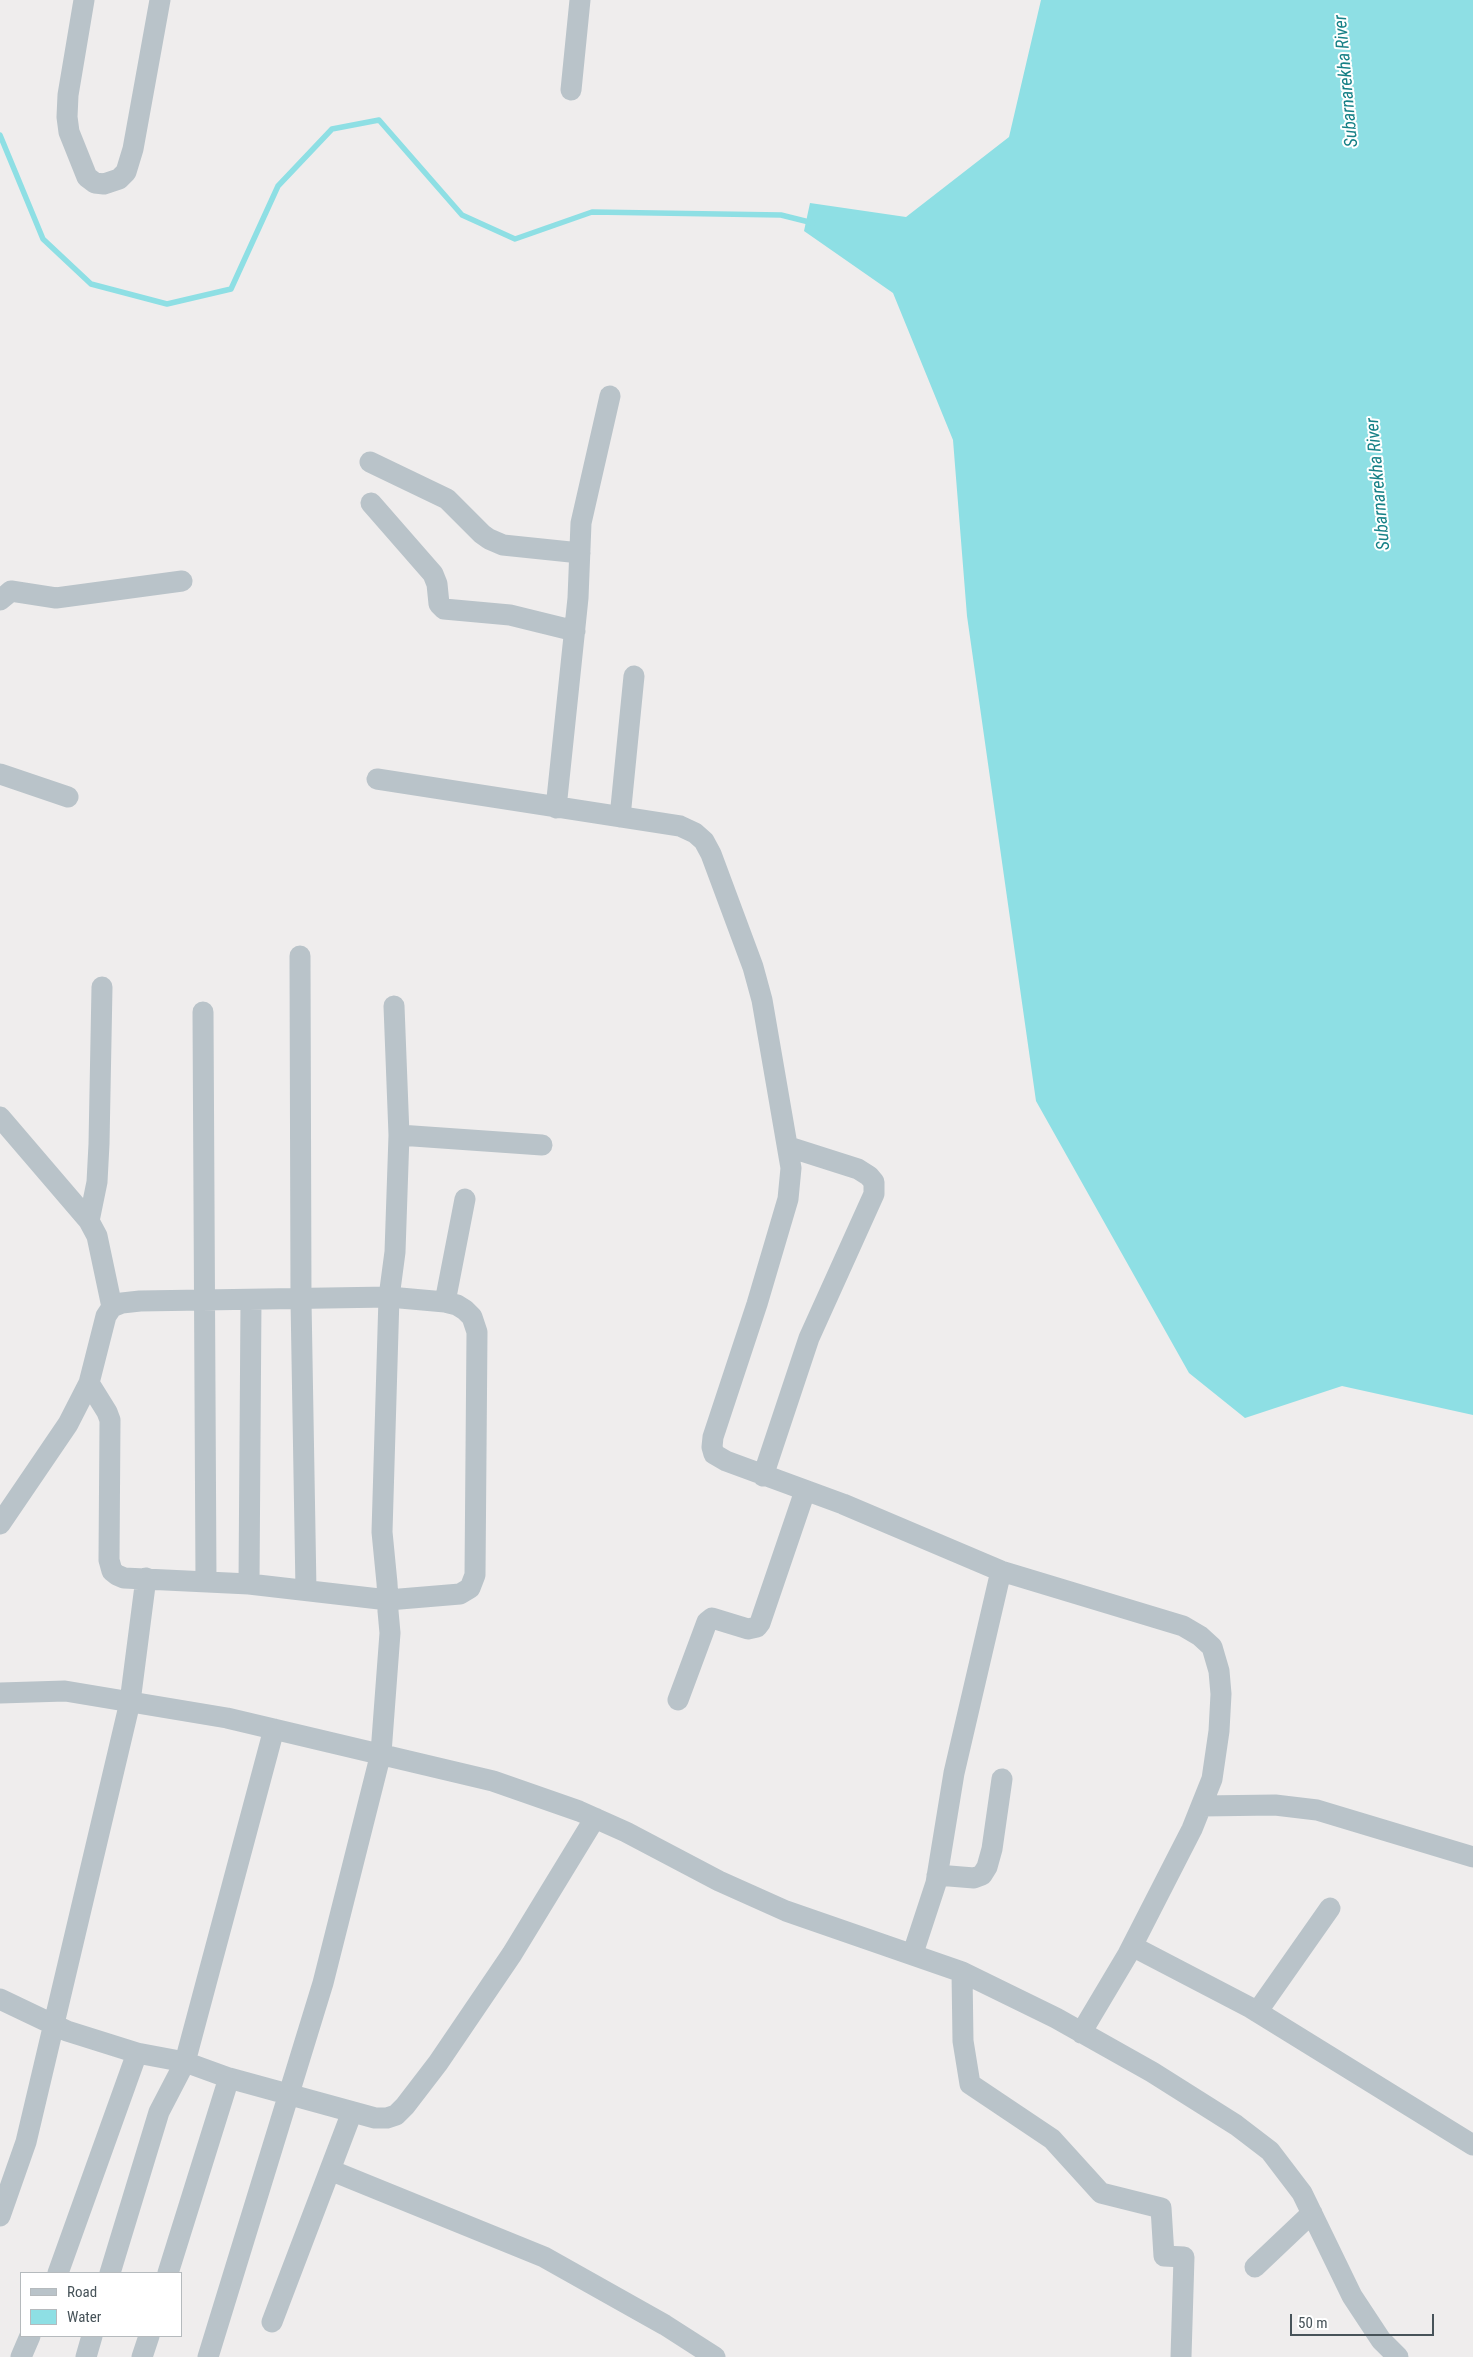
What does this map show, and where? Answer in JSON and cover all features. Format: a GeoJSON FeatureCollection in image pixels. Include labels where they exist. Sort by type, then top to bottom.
{"type":"FeatureCollection","features":[{"type":"Feature","properties":{"kind":"street"},"geometry":{"type":"LineString","coordinates":[[84,0],[68,95],[67,117],[69,132],[87,177],[95,183],[104,184],[119,179],[126,172],[133,149],[160,0]]}},
{"type":"Feature","properties":{"kind":"street"},"geometry":{"type":"LineString","coordinates":[[571,90],[580,0]]}},
{"type":"Feature","properties":{"kind":"street"},"geometry":{"type":"LineString","coordinates":[[556,808],[575,631],[581,523],[610,396]]}},
{"type":"Feature","properties":{"kind":"street"},"geometry":{"type":"LineString","coordinates":[[370,462],[447,499],[489,539],[503,544],[580,553]]}},
{"type":"Feature","properties":{"kind":"street"},"geometry":{"type":"LineString","coordinates":[[372,503],[432,574],[437,584],[438,604],[444,609],[510,615],[575,631]]}},
{"type":"Feature","properties":{"kind":"street"},"geometry":{"type":"LineString","coordinates":[[0,600],[11,591],[56,598],[182,581]]}},
{"type":"Feature","properties":{"kind":"street"},"geometry":{"type":"LineString","coordinates":[[620,817],[634,676]]}},
{"type":"Feature","properties":{"kind":"street"},"geometry":{"type":"LineString","coordinates":[[0,774],[68,797]]}},
{"type":"Feature","properties":{"kind":"street"},"geometry":{"type":"LineString","coordinates":[[377,779],[680,826],[695,833],[704,841],[711,854],[753,967],[762,1000],[788,1147],[791,1185],[712,1447],[714,1454],[719,1458],[763,1476],[844,1504],[1000,1571],[1183,1626],[1200,1636],[1212,1647],[1219,1672],[1220,1686],[1220,1731],[1212,1779],[1202,1806],[1132,1946],[1082,2033]]}},
{"type":"Feature","properties":{"kind":"street"},"geometry":{"type":"LineString","coordinates":[[300,956],[300,1300],[306,1590]]}},
{"type":"Feature","properties":{"kind":"street"},"geometry":{"type":"LineString","coordinates":[[89,1221],[97,1182],[102,987]]}},
{"type":"Feature","properties":{"kind":"street"},"geometry":{"type":"LineString","coordinates":[[208,2357],[323,1983],[380,1753],[390,1633],[382,1532],[389,1297],[395,1252],[399,1135],[394,1006]]}},
{"type":"Feature","properties":{"kind":"street"},"geometry":{"type":"LineString","coordinates":[[203,1012],[203,1301],[206,1581]]}},
{"type":"Feature","properties":{"kind":"street"},"geometry":{"type":"LineString","coordinates":[[0,1117],[89,1221],[97,1236],[112,1307]]}},
{"type":"Feature","properties":{"kind":"street"},"geometry":{"type":"LineString","coordinates":[[399,1135],[542,1145]]}},
{"type":"Feature","properties":{"kind":"street"},"geometry":{"type":"LineString","coordinates":[[763,1476],[809,1338],[874,1194],[874,1182],[869,1176],[858,1169],[788,1147]]}},
{"type":"Feature","properties":{"kind":"street"},"geometry":{"type":"LineString","coordinates":[[446,1302],[465,1199]]}},
{"type":"Feature","properties":{"kind":"street"},"geometry":{"type":"LineString","coordinates":[[0,1524],[68,1424],[89,1383],[106,1316],[112,1307],[122,1303],[140,1301],[300,1300],[389,1297],[446,1302],[465,1310],[472,1317],[477,1332],[475,1575],[470,1588],[460,1594],[388,1600],[249,1584],[124,1578],[117,1575],[110,1566],[110,1420],[108,1412],[89,1383]]}},
{"type":"Feature","properties":{"kind":"street"},"geometry":{"type":"LineString","coordinates":[[249,1584],[251,1300]]}},
{"type":"Feature","properties":{"kind":"street"},"geometry":{"type":"LineString","coordinates":[[678,1700],[707,1622],[712,1618],[748,1629],[757,1628],[760,1624],[805,1491]]}},
{"type":"Feature","properties":{"kind":"street"},"geometry":{"type":"LineString","coordinates":[[913,1953],[931,1905],[938,1875],[954,1773],[1000,1571]]}},
{"type":"Feature","properties":{"kind":"street"},"geometry":{"type":"LineString","coordinates":[[0,2216],[26,2142],[55,2026],[130,1702],[146,1578]]}},
{"type":"Feature","properties":{"kind":"street"},"geometry":{"type":"LineString","coordinates":[[0,1693],[64,1691],[227,1718],[493,1781],[532,1793],[594,1818],[720,1881],[786,1911],[913,1953],[962,1972],[1082,2033],[1152,2072],[1236,2125],[1270,2151],[1302,2193],[1352,2296],[1381,2340],[1398,2357]]}},
{"type":"Feature","properties":{"kind":"street"},"geometry":{"type":"LineString","coordinates":[[110,2272],[159,2112],[185,2062],[274,1729]]}},
{"type":"Feature","properties":{"kind":"street"},"geometry":{"type":"LineString","coordinates":[[938,1875],[974,1878],[982,1875],[987,1867],[992,1849],[1002,1779]]}},
{"type":"Feature","properties":{"kind":"street"},"geometry":{"type":"LineString","coordinates":[[1202,1806],[1275,1805],[1317,1810],[1473,1857]]}},
{"type":"Feature","properties":{"kind":"street"},"geometry":{"type":"LineString","coordinates":[[0,1999],[55,2026],[136,2053],[185,2062],[229,2078],[290,2095],[375,2118],[387,2118],[396,2115],[405,2106],[438,2063],[512,1954],[594,1818]]}},
{"type":"Feature","properties":{"kind":"street"},"geometry":{"type":"LineString","coordinates":[[1257,2012],[1330,1908]]}},
{"type":"Feature","properties":{"kind":"street"},"geometry":{"type":"LineString","coordinates":[[1132,1946],[1257,2012],[1473,2145]]}},
{"type":"Feature","properties":{"kind":"street"},"geometry":{"type":"LineString","coordinates":[[962,1972],[963,2041],[970,2084],[1052,2139],[1100,2193],[1161,2208],[1164,2256],[1184,2257],[1181,2357]]}},
{"type":"Feature","properties":{"kind":"street"},"geometry":{"type":"LineString","coordinates":[[58,2272],[136,2053]]}},
{"type":"Feature","properties":{"kind":"street"},"geometry":{"type":"LineString","coordinates":[[168,2272],[229,2078]]}},
{"type":"Feature","properties":{"kind":"street"},"geometry":{"type":"LineString","coordinates":[[272,2322],[352,2112]]}},
{"type":"Feature","properties":{"kind":"street"},"geometry":{"type":"LineString","coordinates":[[330,2170],[544,2257],[665,2325],[715,2357]]}},
{"type":"Feature","properties":{"kind":"street"},"geometry":{"type":"LineString","coordinates":[[1255,2267],[1312,2213]]}},
{"type":"Feature","properties":{"kind":"street"},"geometry":{"type":"LineString","coordinates":[[21,2357],[30,2337]]}},
{"type":"Feature","properties":{"kind":"street"},"geometry":{"type":"LineString","coordinates":[[86,2357],[92,2337]]}},
{"type":"Feature","properties":{"kind":"street"},"geometry":{"type":"LineString","coordinates":[[142,2357],[149,2337]]}},
{"type":"Feature","properties":{"kind":"water","name":"Subarnarekha River"},"geometry":{"type":"Polygon","coordinates":[[[1041,0],[1473,0],[1473,1415],[1342,1386],[1245,1418],[1189,1373],[1036,1101],[967,616],[953,440],[893,293],[804,231],[810,203],[906,217],[1009,137],[1041,0]]]}},
{"type":"Feature","properties":{"kind":"waterway"},"geometry":{"type":"LineString","coordinates":[[0,135],[43,239],[91,284],[167,304],[231,289],[278,186],[332,129],[379,120],[462,215],[515,239],[592,212],[781,215],[813,223]]}}]}
